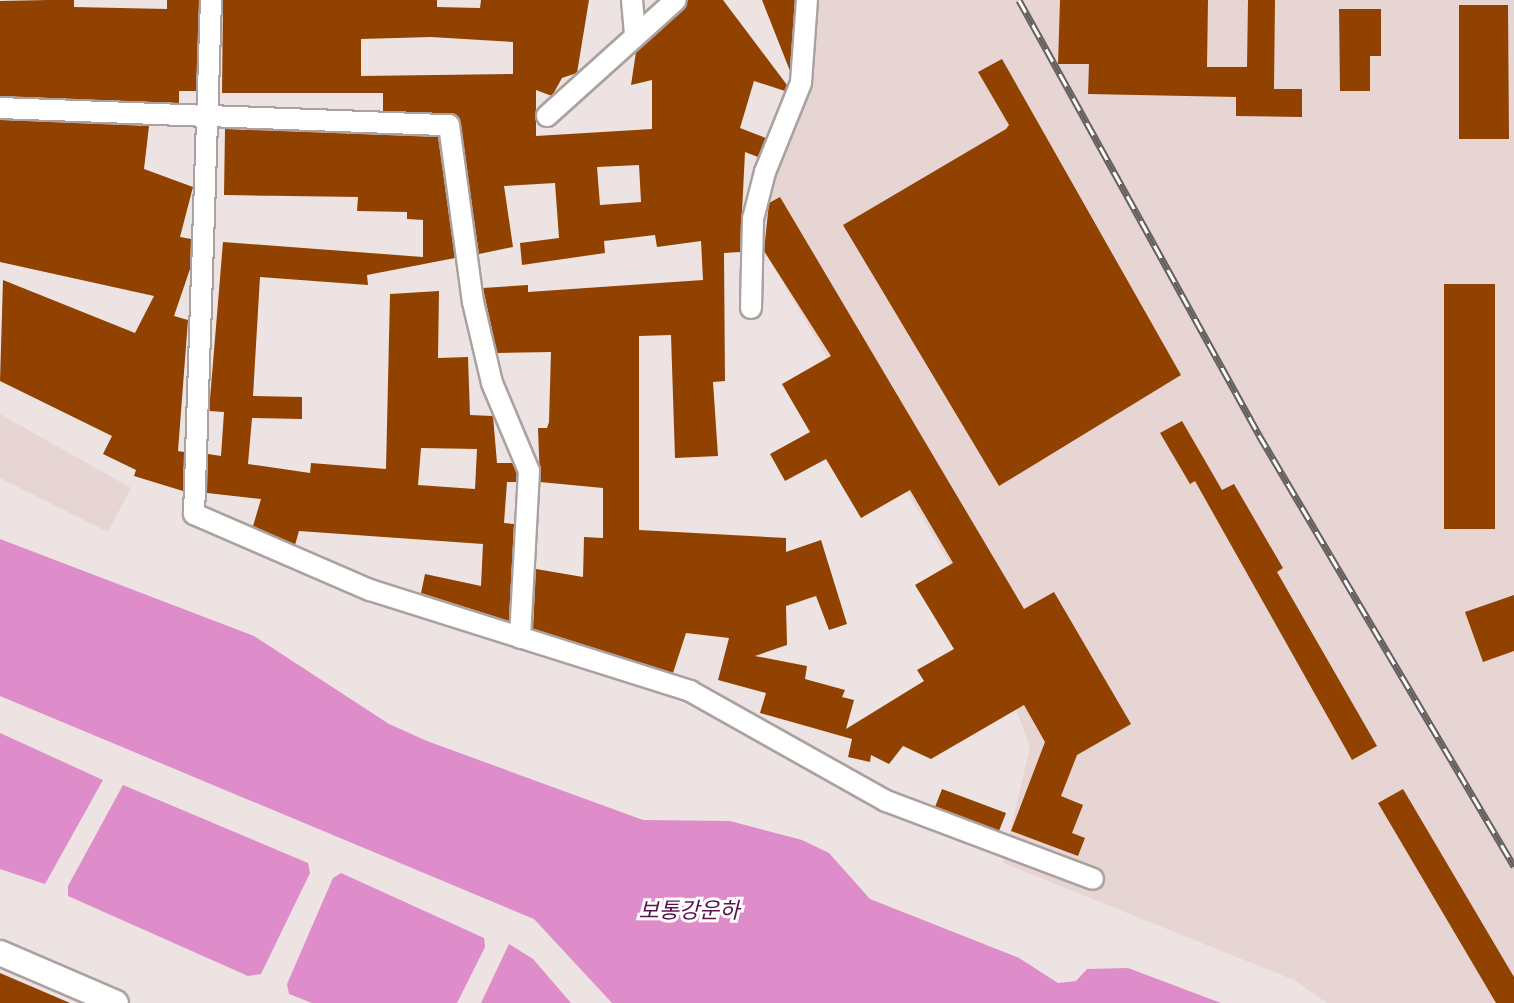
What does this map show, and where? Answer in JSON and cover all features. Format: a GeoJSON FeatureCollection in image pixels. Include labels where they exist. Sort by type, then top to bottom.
{"type":"FeatureCollection","features":[{"type":"Feature","properties":{"kind":"street"},"geometry":{"type":"LineString","coordinates":[[212,0],[194,514],[370,590],[690,691],[886,801],[1093,879]]}},
{"type":"Feature","properties":{"kind":"street"},"geometry":{"type":"LineString","coordinates":[[632,0],[635,36]]}},
{"type":"Feature","properties":{"kind":"street"},"geometry":{"type":"LineString","coordinates":[[547,116],[676,0]]}},
{"type":"Feature","properties":{"kind":"street"},"geometry":{"type":"LineString","coordinates":[[751,308],[753,219],[765,172],[801,83],[807,0]]}},
{"type":"Feature","properties":{"kind":"street"},"geometry":{"type":"LineString","coordinates":[[0,108],[449,125],[473,302],[492,383],[529,471],[520,638]]}},
{"type":"Feature","properties":{"kind":"street"},"geometry":{"type":"LineString","coordinates":[[0,953],[116,1003]]}},
{"type":"Feature","properties":{"kind":"shaded area"},"geometry":{"type":"Polygon","coordinates":[[[811,0],[1514,0],[1514,1003],[1327,1003],[1294,980],[1003,863],[1030,747],[984,622],[757,239],[764,199],[814,62],[811,0]]]}},
{"type":"Feature","properties":{"kind":"shaded area"},"geometry":{"type":"Polygon","coordinates":[[[0,414],[131,488],[108,532],[0,478],[0,414]]]}},
{"type":"Feature","properties":{"kind":"water","name":"보통강운하"},"geometry":{"type":"Polygon","coordinates":[[[0,539],[254,636],[389,724],[427,741],[643,820],[730,821],[802,840],[829,853],[870,899],[1019,958],[1058,983],[1076,981],[1087,969],[1128,968],[1221,1003],[612,1003],[534,919],[0,696],[0,539]]]}},
{"type":"Feature","properties":{"kind":"water"},"geometry":{"type":"Polygon","coordinates":[[[0,733],[103,780],[45,884],[0,869],[0,733]]]}},
{"type":"Feature","properties":{"kind":"water"},"geometry":{"type":"Polygon","coordinates":[[[123,785],[308,863],[310,873],[261,974],[248,976],[68,896],[68,886],[123,785]]]}},
{"type":"Feature","properties":{"kind":"water"},"geometry":{"type":"Polygon","coordinates":[[[341,873],[484,938],[485,947],[457,1003],[312,1003],[289,994],[287,984],[333,878],[341,873]]]}},
{"type":"Feature","properties":{"kind":"water"},"geometry":{"type":"Polygon","coordinates":[[[509,944],[533,959],[571,1003],[481,1003],[509,944]]]}},
{"type":"Feature","properties":{"kind":"building"},"geometry":{"type":"Polygon","coordinates":[[[74,0],[74,7],[167,9],[167,0],[199,0],[196,91],[179,91],[179,103],[0,96],[0,1],[74,0]]]}},
{"type":"Feature","properties":{"kind":"building"},"geometry":{"type":"Polygon","coordinates":[[[223,0],[437,0],[437,7],[480,8],[481,0],[589,0],[577,73],[562,78],[552,96],[536,90],[536,136],[652,129],[652,80],[631,85],[636,52],[688,0],[723,0],[787,85],[785,91],[754,81],[740,128],[766,138],[758,157],[745,152],[740,252],[724,253],[725,381],[713,382],[718,456],[675,458],[671,335],[639,336],[639,530],[786,538],[786,552],[821,540],[847,624],[829,630],[816,596],[786,606],[787,645],[755,656],[807,666],[805,679],[845,690],[842,697],[854,700],[846,729],[924,681],[917,670],[954,649],[915,585],[953,563],[910,490],[861,518],[826,459],[785,481],[770,454],[810,432],[782,384],[831,356],[764,251],[769,203],[780,197],[1024,609],[1054,592],[1131,724],[1077,755],[1061,796],[1083,805],[1072,833],[1085,838],[1078,856],[1011,831],[1045,742],[1024,705],[931,759],[903,746],[889,764],[871,755],[870,762],[848,757],[852,739],[760,713],[766,693],[718,680],[729,638],[686,633],[673,673],[533,629],[536,569],[583,577],[584,537],[603,538],[603,488],[540,482],[538,428],[547,428],[549,422],[551,352],[497,353],[483,288],[528,285],[528,292],[703,280],[701,241],[657,247],[655,235],[604,241],[605,253],[522,265],[520,243],[559,238],[555,183],[504,186],[513,247],[479,254],[459,118],[383,111],[383,93],[222,93],[223,0]],[[431,37],[361,39],[361,76],[513,74],[513,42],[431,37]],[[639,165],[597,167],[600,205],[641,202],[639,165]]]}},
{"type":"Feature","properties":{"kind":"building"},"geometry":{"type":"Polygon","coordinates":[[[762,0],[795,0],[790,71],[762,0]]]}},
{"type":"Feature","properties":{"kind":"building"},"geometry":{"type":"Polygon","coordinates":[[[1060,0],[1208,0],[1207,67],[1247,67],[1248,0],[1275,0],[1274,89],[1302,89],[1302,117],[1236,116],[1236,97],[1088,94],[1089,64],[1058,64],[1060,0]]]}},
{"type":"Feature","properties":{"kind":"building"},"geometry":{"type":"Polygon","coordinates":[[[1459,5],[1508,5],[1509,139],[1459,139],[1459,5]]]}},
{"type":"Feature","properties":{"kind":"building"},"geometry":{"type":"Polygon","coordinates":[[[1339,9],[1381,9],[1381,56],[1370,56],[1370,91],[1340,91],[1339,9]]]}},
{"type":"Feature","properties":{"kind":"building"},"geometry":{"type":"Polygon","coordinates":[[[1002,59],[1181,375],[999,486],[843,225],[1006,129],[1009,125],[978,72],[1002,59]]]}},
{"type":"Feature","properties":{"kind":"building"},"geometry":{"type":"Polygon","coordinates":[[[0,120],[149,126],[144,169],[193,187],[180,237],[191,239],[190,269],[174,316],[188,320],[178,451],[184,452],[183,491],[134,476],[136,470],[103,454],[112,436],[0,381],[3,280],[135,333],[154,296],[0,262],[0,120]]]}},
{"type":"Feature","properties":{"kind":"building"},"geometry":{"type":"Polygon","coordinates":[[[225,129],[438,137],[455,258],[367,275],[368,285],[260,277],[253,396],[302,397],[302,419],[252,418],[248,464],[310,473],[311,463],[386,469],[390,294],[439,291],[438,358],[468,357],[470,415],[493,416],[497,463],[513,463],[517,473],[516,482],[507,482],[504,523],[514,524],[509,621],[421,593],[425,574],[481,586],[483,544],[299,531],[295,545],[253,526],[261,499],[207,493],[208,454],[221,456],[224,412],[209,411],[223,242],[423,257],[423,220],[407,219],[407,212],[357,211],[358,197],[224,195],[225,129]],[[421,448],[418,485],[475,489],[477,449],[421,448]]]}},
{"type":"Feature","properties":{"kind":"building"},"geometry":{"type":"Polygon","coordinates":[[[1444,284],[1495,284],[1495,529],[1444,529],[1444,284]]]}},
{"type":"Feature","properties":{"kind":"building"},"geometry":{"type":"Polygon","coordinates":[[[1182,421],[1222,490],[1234,484],[1283,568],[1277,572],[1377,746],[1352,760],[1195,481],[1190,484],[1160,433],[1182,421]]]}},
{"type":"Feature","properties":{"kind":"building"},"geometry":{"type":"Polygon","coordinates":[[[1514,595],[1514,651],[1483,662],[1465,612],[1514,595]]]}},
{"type":"Feature","properties":{"kind":"building"},"geometry":{"type":"Polygon","coordinates":[[[942,789],[1006,813],[999,831],[935,807],[942,789]]]}},
{"type":"Feature","properties":{"kind":"building"},"geometry":{"type":"Polygon","coordinates":[[[1403,789],[1514,977],[1514,1003],[1496,1003],[1378,803],[1403,789]]]}},
{"type":"Feature","properties":{"kind":"building"},"geometry":{"type":"Polygon","coordinates":[[[0,973],[70,1003],[0,1003],[0,973]]]}},
{"type":"Feature","properties":{"kind":"railway"},"geometry":{"type":"LineString","coordinates":[[1019,0],[1259,435],[1514,866]]}}]}
